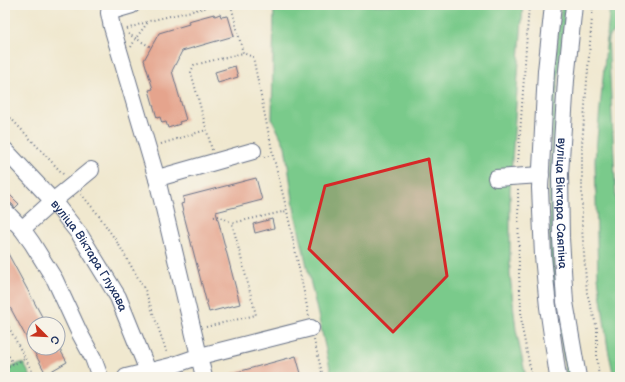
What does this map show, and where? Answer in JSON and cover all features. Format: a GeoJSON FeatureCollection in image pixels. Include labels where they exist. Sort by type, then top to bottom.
{"type":"FeatureCollection","features":[{"type":"Feature","properties":{"kind":"street"},"geometry":{"type":"LineString","coordinates":[[132,5],[110,13],[112,27],[157,179],[204,377]]}},
{"type":"Feature","properties":{"kind":"street","name":"вуліца Віктара Саяпіна"},"geometry":{"type":"LineString","coordinates":[[552,5],[546,71],[540,188],[543,256],[548,307],[558,377]]}},
{"type":"Feature","properties":{"kind":"street","name":"вуліца Віктара Саяпіна"},"geometry":{"type":"LineString","coordinates":[[574,5],[566,80],[560,174],[561,238],[565,302],[578,377]]}},
{"type":"Feature","properties":{"kind":"street","name":"вуліца Віктара Глухава"},"geometry":{"type":"LineString","coordinates":[[5,150],[53,201],[80,235],[118,296],[149,374]]}},
{"type":"Feature","properties":{"kind":"street"},"geometry":{"type":"LineString","coordinates":[[157,179],[215,161],[255,155]]}},
{"type":"Feature","properties":{"kind":"street"},"geometry":{"type":"LineString","coordinates":[[22,229],[91,170]]}},
{"type":"Feature","properties":{"kind":"street"},"geometry":{"type":"LineString","coordinates":[[496,178],[541,175]]}},
{"type":"Feature","properties":{"kind":"street"},"geometry":{"type":"LineString","coordinates":[[5,211],[32,242],[55,280],[93,358],[100,377]]}},
{"type":"Feature","properties":{"kind":"street"},"geometry":{"type":"LineString","coordinates":[[126,377],[149,374],[200,356],[311,328]]}},
{"type":"Feature","properties":{"kind":"path"},"geometry":{"type":"LineString","coordinates":[[151,47],[122,31],[149,21],[216,5]]}},
{"type":"Feature","properties":{"kind":"path"},"geometry":{"type":"LineString","coordinates":[[231,5],[243,53]]}},
{"type":"Feature","properties":{"kind":"path"},"geometry":{"type":"LineString","coordinates":[[529,5],[518,176],[519,274],[522,328],[532,377]]}},
{"type":"Feature","properties":{"kind":"path"},"geometry":{"type":"LineString","coordinates":[[593,5],[582,144],[582,228],[587,293],[597,328],[597,362],[600,377]]}},
{"type":"Feature","properties":{"kind":"path"},"geometry":{"type":"LineString","coordinates":[[130,49],[136,38],[149,21]]}},
{"type":"Feature","properties":{"kind":"path"},"geometry":{"type":"LineString","coordinates":[[215,161],[191,72],[194,65],[243,53],[253,57],[273,155],[287,211],[311,328],[323,377]]}},
{"type":"Feature","properties":{"kind":"path"},"geometry":{"type":"LineString","coordinates":[[5,112],[73,185],[97,213],[119,245],[145,290],[171,366]]}},
{"type":"Feature","properties":{"kind":"path"},"geometry":{"type":"LineString","coordinates":[[161,144],[206,130]]}},
{"type":"Feature","properties":{"kind":"path"},"geometry":{"type":"LineString","coordinates":[[255,155],[273,155]]}},
{"type":"Feature","properties":{"kind":"path"},"geometry":{"type":"LineString","coordinates":[[214,217],[218,216],[232,223],[287,211]]}},
{"type":"Feature","properties":{"kind":"path"},"geometry":{"type":"LineString","coordinates":[[202,328],[256,315],[232,223]]}},
{"type":"Feature","properties":{"kind":"path"},"geometry":{"type":"LineString","coordinates":[[5,321],[36,377]]}},
{"type":"Feature","properties":{"kind":"path"},"geometry":{"type":"LineString","coordinates":[[5,349],[13,364]]}},
{"type":"Feature","properties":{"kind":"path"},"geometry":{"type":"LineString","coordinates":[[5,369],[26,358]]}},
{"type":"Feature","properties":{"kind":"highlighted area"},"geometry":{"type":"Polygon","coordinates":[[[429,159],[447,276],[393,332],[309,249],[325,186],[429,159]]]}},
{"type":"Feature","properties":{"kind":"green space"},"geometry":{"type":"Polygon","coordinates":[[[274,5],[523,5],[510,189],[510,275],[516,330],[526,377],[332,377],[295,213],[285,146],[272,119],[274,5]]]}},
{"type":"Feature","properties":{"kind":"green space"},"geometry":{"type":"Polygon","coordinates":[[[561,5],[566,5],[557,90],[553,188],[554,263],[561,324],[572,377],[567,377],[550,263],[549,187],[553,90],[561,5]]]}},
{"type":"Feature","properties":{"kind":"green space"},"geometry":{"type":"Polygon","coordinates":[[[610,5],[620,5],[620,28],[608,37],[620,278],[620,377],[614,377],[608,349],[598,277],[595,160],[610,5]]]}},
{"type":"Feature","properties":{"kind":"green space"},"geometry":{"type":"Polygon","coordinates":[[[20,363],[24,364],[31,377],[5,377],[5,371],[20,363]]]}},
{"type":"Feature","properties":{"kind":"building"},"geometry":{"type":"Polygon","coordinates":[[[214,14],[215,16],[220,14],[221,17],[228,16],[234,36],[182,51],[172,71],[186,120],[179,122],[180,124],[168,128],[166,122],[162,123],[160,117],[157,118],[149,90],[153,89],[144,60],[159,33],[189,24],[188,21],[214,14]]]}},
{"type":"Feature","properties":{"kind":"building"},"geometry":{"type":"Polygon","coordinates":[[[235,66],[238,77],[218,83],[215,72],[235,66]]]}},
{"type":"Feature","properties":{"kind":"building"},"geometry":{"type":"Polygon","coordinates":[[[256,178],[262,200],[216,212],[240,304],[209,312],[181,204],[184,203],[183,197],[256,178]]]}},
{"type":"Feature","properties":{"kind":"building"},"geometry":{"type":"Polygon","coordinates":[[[9,194],[19,204],[15,208],[12,204],[5,201],[5,198],[9,194]]]}},
{"type":"Feature","properties":{"kind":"building"},"geometry":{"type":"Polygon","coordinates":[[[272,219],[274,228],[255,233],[253,224],[272,219]]]}},
{"type":"Feature","properties":{"kind":"building"},"geometry":{"type":"Polygon","coordinates":[[[5,248],[42,316],[26,316],[26,337],[5,298],[5,248]]]}},
{"type":"Feature","properties":{"kind":"building"},"geometry":{"type":"Polygon","coordinates":[[[36,356],[64,356],[67,362],[46,374],[36,356]]]}},
{"type":"Feature","properties":{"kind":"building"},"geometry":{"type":"Polygon","coordinates":[[[296,356],[302,377],[231,377],[230,374],[296,356]]]}}]}
